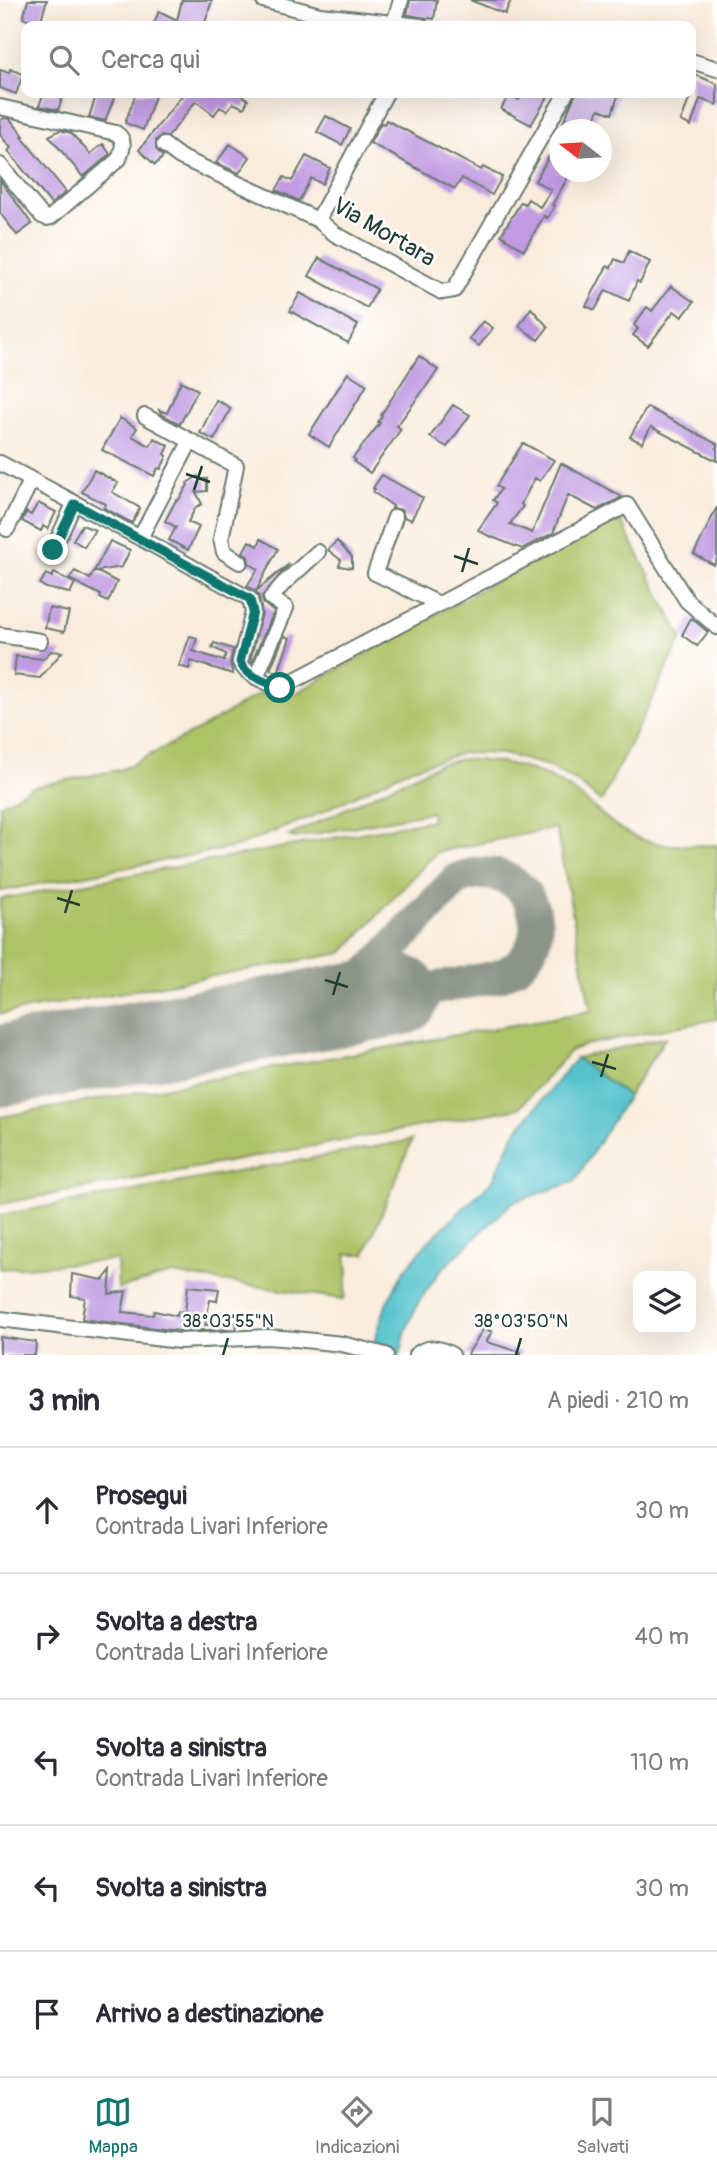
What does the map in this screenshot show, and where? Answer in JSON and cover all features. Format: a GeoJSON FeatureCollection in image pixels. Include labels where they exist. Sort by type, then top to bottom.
{"type":"FeatureCollection","features":[{"type":"Feature","properties":{"kind":"street"},"geometry":{"type":"LineString","coordinates":[[263,0],[320,15],[376,21]]}},
{"type":"Feature","properties":{"kind":"street"},"geometry":{"type":"LineString","coordinates":[[395,21],[401,0]]}},
{"type":"Feature","properties":{"kind":"street"},"geometry":{"type":"LineString","coordinates":[[696,63],[717,69]]}},
{"type":"Feature","properties":{"kind":"street"},"geometry":{"type":"LineString","coordinates":[[318,220],[383,98]]}},
{"type":"Feature","properties":{"kind":"street","name":"Via Mortara"},"geometry":{"type":"LineString","coordinates":[[164,145],[180,157],[318,220],[335,234],[442,292],[454,290],[563,98]]}},
{"type":"Feature","properties":{"kind":"street"},"geometry":{"type":"LineString","coordinates":[[0,107],[116,133],[122,137],[124,147],[119,159],[47,218],[42,216],[0,165]]}},
{"type":"Feature","properties":{"kind":"street"},"geometry":{"type":"LineString","coordinates":[[145,416],[236,466],[220,538],[224,552],[240,562]]}},
{"type":"Feature","properties":{"kind":"street"},"geometry":{"type":"LineString","coordinates":[[140,538],[190,442]]}},
{"type":"Feature","properties":{"kind":"street"},"geometry":{"type":"LineString","coordinates":[[0,463],[250,599],[253,612],[240,662],[242,668],[280,688],[627,505],[687,601],[717,627]]}},
{"type":"Feature","properties":{"kind":"street"},"geometry":{"type":"LineString","coordinates":[[7,529],[32,481]]}},
{"type":"Feature","properties":{"kind":"street"},"geometry":{"type":"LineString","coordinates":[[53,550],[75,504]]}},
{"type":"Feature","properties":{"kind":"street"},"geometry":{"type":"LineString","coordinates":[[395,517],[375,573],[437,603]]}},
{"type":"Feature","properties":{"kind":"street"},"geometry":{"type":"LineString","coordinates":[[256,677],[286,608],[271,598],[318,552]]}},
{"type":"Feature","properties":{"kind":"street"},"geometry":{"type":"LineString","coordinates":[[0,635],[40,641]]}},
{"type":"Feature","properties":{"kind":"street"},"geometry":{"type":"LineString","coordinates":[[0,1319],[157,1340],[267,1337],[342,1344],[386,1355]]}},
{"type":"Feature","properties":{"kind":"street"},"geometry":{"type":"LineString","coordinates":[[416,1355],[432,1348],[452,1355]]}},
{"type":"Feature","properties":{"kind":"green space"},"geometry":{"type":"Polygon","coordinates":[[[618,516],[682,638],[601,802],[576,781],[548,766],[503,754],[462,753],[407,770],[320,813],[236,847],[0,891],[0,805],[32,787],[123,769],[261,693],[285,699],[618,516]]]}},
{"type":"Feature","properties":{"kind":"green space"},"geometry":{"type":"Polygon","coordinates":[[[462,759],[506,764],[547,776],[573,791],[620,829],[638,838],[677,845],[717,845],[717,1019],[585,1045],[570,1051],[519,1108],[0,1204],[0,1117],[591,1011],[556,828],[437,852],[342,953],[0,1014],[0,899],[432,820],[431,812],[294,838],[289,836],[440,764],[462,759]]]}},
{"type":"Feature","properties":{"kind":"green space"},"geometry":{"type":"Polygon","coordinates":[[[666,1037],[628,1096],[576,1058],[666,1037]]]}},
{"type":"Feature","properties":{"kind":"green space"},"geometry":{"type":"Polygon","coordinates":[[[412,1140],[365,1254],[346,1254],[348,1272],[344,1299],[172,1274],[118,1289],[117,1260],[0,1269],[0,1215],[412,1140]]]}},
{"type":"Feature","properties":{"kind":"water"},"geometry":{"type":"Polygon","coordinates":[[[576,1058],[628,1096],[574,1182],[513,1202],[440,1271],[418,1303],[406,1330],[400,1355],[370,1355],[387,1302],[404,1271],[428,1242],[493,1180],[514,1134],[576,1058]]]}},
{"type":"Feature","properties":{"kind":"building"},"geometry":{"type":"Polygon","coordinates":[[[28,0],[47,0],[41,21],[23,18],[28,0]]]}},
{"type":"Feature","properties":{"kind":"building"},"geometry":{"type":"Polygon","coordinates":[[[182,0],[212,0],[206,21],[155,21],[159,11],[177,20],[182,0]]]}},
{"type":"Feature","properties":{"kind":"building"},"geometry":{"type":"Polygon","coordinates":[[[410,0],[437,0],[434,19],[407,15],[410,0]]]}},
{"type":"Feature","properties":{"kind":"building"},"geometry":{"type":"Polygon","coordinates":[[[470,0],[511,0],[505,14],[470,0]]]}},
{"type":"Feature","properties":{"kind":"building"},"geometry":{"type":"Polygon","coordinates":[[[10,69],[21,73],[16,94],[0,88],[0,70],[9,73],[10,69]]]}},
{"type":"Feature","properties":{"kind":"building"},"geometry":{"type":"Polygon","coordinates":[[[696,75],[717,84],[717,105],[700,99],[691,126],[681,121],[690,98],[696,98],[696,75]]]}},
{"type":"Feature","properties":{"kind":"building"},"geometry":{"type":"Polygon","coordinates":[[[42,98],[62,98],[58,110],[39,106],[42,98]]]}},
{"type":"Feature","properties":{"kind":"building"},"geometry":{"type":"Polygon","coordinates":[[[95,98],[114,98],[105,121],[89,117],[95,98]]]}},
{"type":"Feature","properties":{"kind":"building"},"geometry":{"type":"Polygon","coordinates":[[[134,98],[154,98],[143,130],[125,123],[134,98]]]}},
{"type":"Feature","properties":{"kind":"building"},"geometry":{"type":"Polygon","coordinates":[[[180,98],[248,100],[244,108],[233,103],[227,111],[220,107],[214,115],[196,101],[168,137],[161,136],[156,140],[156,149],[163,157],[155,165],[139,150],[180,98]]]}},
{"type":"Feature","properties":{"kind":"building"},"geometry":{"type":"Polygon","coordinates":[[[507,98],[547,98],[531,125],[501,109],[507,98]]]}},
{"type":"Feature","properties":{"kind":"building"},"geometry":{"type":"Polygon","coordinates":[[[574,98],[617,98],[612,114],[599,109],[595,119],[565,119],[574,98]]]}},
{"type":"Feature","properties":{"kind":"building"},"geometry":{"type":"Polygon","coordinates":[[[326,116],[350,129],[342,145],[317,132],[326,116]]]}},
{"type":"Feature","properties":{"kind":"building"},"geometry":{"type":"Polygon","coordinates":[[[4,118],[10,119],[66,192],[51,204],[8,151],[11,148],[0,135],[0,121],[4,118]]]}},
{"type":"Feature","properties":{"kind":"building"},"geometry":{"type":"Polygon","coordinates":[[[386,120],[481,170],[483,167],[502,177],[492,195],[462,178],[455,189],[370,143],[381,123],[384,124],[386,120]]]}},
{"type":"Feature","properties":{"kind":"building"},"geometry":{"type":"Polygon","coordinates":[[[60,130],[71,133],[90,154],[103,144],[110,154],[83,177],[49,136],[60,130]]]}},
{"type":"Feature","properties":{"kind":"building"},"geometry":{"type":"Polygon","coordinates":[[[230,144],[250,157],[239,173],[216,163],[230,144]]]}},
{"type":"Feature","properties":{"kind":"building"},"geometry":{"type":"Polygon","coordinates":[[[306,156],[330,168],[322,184],[311,178],[299,201],[276,190],[284,177],[292,181],[306,156]]]}},
{"type":"Feature","properties":{"kind":"building"},"geometry":{"type":"Polygon","coordinates":[[[549,156],[549,182],[565,182],[552,205],[555,206],[547,218],[544,216],[524,250],[501,235],[521,202],[525,204],[528,199],[540,207],[551,190],[535,181],[549,156]]]}},
{"type":"Feature","properties":{"kind":"building"},"geometry":{"type":"Polygon","coordinates":[[[0,180],[32,224],[17,235],[0,213],[0,180]]]}},
{"type":"Feature","properties":{"kind":"building"},"geometry":{"type":"Polygon","coordinates":[[[629,251],[650,262],[640,283],[637,281],[629,301],[606,290],[595,310],[586,306],[607,266],[611,268],[615,259],[624,263],[629,251]]]}},
{"type":"Feature","properties":{"kind":"building"},"geometry":{"type":"Polygon","coordinates":[[[319,258],[377,289],[367,308],[309,276],[319,258]]]}},
{"type":"Feature","properties":{"kind":"building"},"geometry":{"type":"Polygon","coordinates":[[[671,286],[694,302],[682,317],[674,311],[648,346],[633,335],[638,329],[634,325],[647,307],[652,311],[671,286]]]}},
{"type":"Feature","properties":{"kind":"building"},"geometry":{"type":"Polygon","coordinates":[[[300,293],[358,325],[348,343],[290,311],[300,293]]]}},
{"type":"Feature","properties":{"kind":"building"},"geometry":{"type":"Polygon","coordinates":[[[531,308],[548,327],[538,340],[519,326],[531,308]]]}},
{"type":"Feature","properties":{"kind":"building"},"geometry":{"type":"Polygon","coordinates":[[[483,321],[493,328],[479,346],[469,339],[483,321]]]}},
{"type":"Feature","properties":{"kind":"building"},"geometry":{"type":"Polygon","coordinates":[[[419,356],[438,370],[397,426],[401,429],[370,473],[354,462],[353,458],[380,423],[378,422],[381,415],[419,356]]]}},
{"type":"Feature","properties":{"kind":"building"},"geometry":{"type":"Polygon","coordinates":[[[348,373],[367,385],[329,447],[309,434],[348,373]]]}},
{"type":"Feature","properties":{"kind":"building"},"geometry":{"type":"Polygon","coordinates":[[[181,381],[198,390],[180,424],[161,414],[159,410],[167,413],[181,381]]]}},
{"type":"Feature","properties":{"kind":"building"},"geometry":{"type":"Polygon","coordinates":[[[216,400],[231,408],[214,440],[200,433],[216,400]]]}},
{"type":"Feature","properties":{"kind":"building"},"geometry":{"type":"Polygon","coordinates":[[[453,405],[470,415],[447,447],[430,437],[453,405]]]}},
{"type":"Feature","properties":{"kind":"building"},"geometry":{"type":"Polygon","coordinates":[[[647,407],[717,444],[717,461],[651,427],[642,443],[630,437],[647,407]]]}},
{"type":"Feature","properties":{"kind":"building"},"geometry":{"type":"Polygon","coordinates":[[[120,418],[137,428],[132,436],[150,446],[154,438],[169,446],[161,469],[158,468],[154,476],[102,450],[120,418]]]}},
{"type":"Feature","properties":{"kind":"building"},"geometry":{"type":"Polygon","coordinates":[[[523,443],[554,460],[540,481],[535,478],[521,504],[523,506],[510,524],[532,533],[561,463],[622,497],[597,510],[568,495],[553,533],[522,549],[487,535],[478,530],[497,503],[493,500],[501,489],[496,486],[523,443]]]}},
{"type":"Feature","properties":{"kind":"building"},"geometry":{"type":"Polygon","coordinates":[[[94,470],[118,483],[112,492],[140,508],[132,523],[104,508],[106,504],[82,492],[94,470]]]}},
{"type":"Feature","properties":{"kind":"building"},"geometry":{"type":"Polygon","coordinates":[[[382,475],[423,498],[411,520],[404,517],[402,510],[392,508],[393,506],[373,492],[382,475]]]}},
{"type":"Feature","properties":{"kind":"building"},"geometry":{"type":"Polygon","coordinates":[[[198,476],[200,479],[207,479],[207,491],[196,492],[202,504],[196,507],[188,522],[199,527],[188,550],[169,540],[176,527],[165,521],[187,483],[198,476]]]}},
{"type":"Feature","properties":{"kind":"building"},"geometry":{"type":"Polygon","coordinates":[[[38,503],[56,512],[48,529],[43,526],[41,531],[22,521],[26,512],[31,515],[38,503]]]}},
{"type":"Feature","properties":{"kind":"building"},"geometry":{"type":"Polygon","coordinates":[[[717,507],[717,559],[714,565],[694,554],[717,507]]]}},
{"type":"Feature","properties":{"kind":"building"},"geometry":{"type":"Polygon","coordinates":[[[82,525],[95,530],[84,547],[73,540],[82,525]]]}},
{"type":"Feature","properties":{"kind":"building"},"geometry":{"type":"Polygon","coordinates":[[[261,539],[278,549],[256,591],[247,586],[258,569],[249,563],[243,552],[249,541],[258,546],[261,539]]]}},
{"type":"Feature","properties":{"kind":"building"},"geometry":{"type":"Polygon","coordinates":[[[110,541],[130,550],[122,567],[96,571],[117,582],[108,602],[100,598],[101,595],[69,579],[75,571],[90,579],[110,541]]]}},
{"type":"Feature","properties":{"kind":"building"},"geometry":{"type":"Polygon","coordinates":[[[337,541],[352,557],[352,568],[339,566],[341,560],[328,550],[337,541]]]}},
{"type":"Feature","properties":{"kind":"building"},"geometry":{"type":"Polygon","coordinates":[[[289,564],[262,596],[263,603],[274,612],[252,662],[250,661],[262,614],[256,591],[289,564]]]}},
{"type":"Feature","properties":{"kind":"building"},"geometry":{"type":"Polygon","coordinates":[[[54,573],[75,583],[70,593],[46,588],[40,584],[46,574],[52,577],[54,573]]]}},
{"type":"Feature","properties":{"kind":"building"},"geometry":{"type":"Polygon","coordinates":[[[49,608],[69,612],[64,632],[45,628],[49,608]]]}},
{"type":"Feature","properties":{"kind":"building"},"geometry":{"type":"Polygon","coordinates":[[[691,618],[708,632],[697,646],[682,635],[691,618]]]}},
{"type":"Feature","properties":{"kind":"building"},"geometry":{"type":"Polygon","coordinates":[[[190,636],[197,638],[193,651],[224,661],[226,654],[212,647],[214,643],[233,649],[230,663],[233,674],[191,661],[189,669],[179,666],[190,636]]]}},
{"type":"Feature","properties":{"kind":"building"},"geometry":{"type":"Polygon","coordinates":[[[284,636],[290,638],[278,673],[270,670],[284,636]]]}},
{"type":"Feature","properties":{"kind":"building"},"geometry":{"type":"Polygon","coordinates":[[[51,651],[62,652],[40,678],[14,675],[16,656],[43,659],[51,651]]]}},
{"type":"Feature","properties":{"kind":"building"},"geometry":{"type":"Polygon","coordinates":[[[111,1270],[109,1294],[126,1291],[122,1312],[153,1315],[154,1311],[177,1316],[178,1311],[185,1312],[188,1286],[219,1289],[217,1301],[210,1300],[205,1325],[236,1322],[237,1329],[179,1331],[82,1319],[85,1298],[71,1296],[72,1274],[103,1280],[111,1270]]]}},
{"type":"Feature","properties":{"kind":"building"},"geometry":{"type":"Polygon","coordinates":[[[484,1328],[492,1332],[486,1342],[521,1352],[521,1355],[467,1355],[484,1328]]]}},
{"type":"Feature","properties":{"kind":"building"},"geometry":{"type":"Polygon","coordinates":[[[0,1337],[36,1342],[35,1355],[0,1355],[0,1337]]]}},
{"type":"Feature","properties":{"kind":"taxiway"},"geometry":{"type":"LineString","coordinates":[[316,1010],[336,1001],[355,987],[457,879],[484,874],[506,878],[522,890],[533,908],[536,928],[531,947],[518,965],[495,977],[399,995]]}},
{"type":"Feature","properties":{"kind":"runway"},"geometry":{"type":"LineString","coordinates":[[0,1066],[399,995]]}},
{"type":"Feature","properties":{"kind":"route"},"geometry":{"type":"LineString","coordinates":[[53,550],[75,504],[250,599],[253,612],[240,662],[242,668],[280,688]]}}]}
